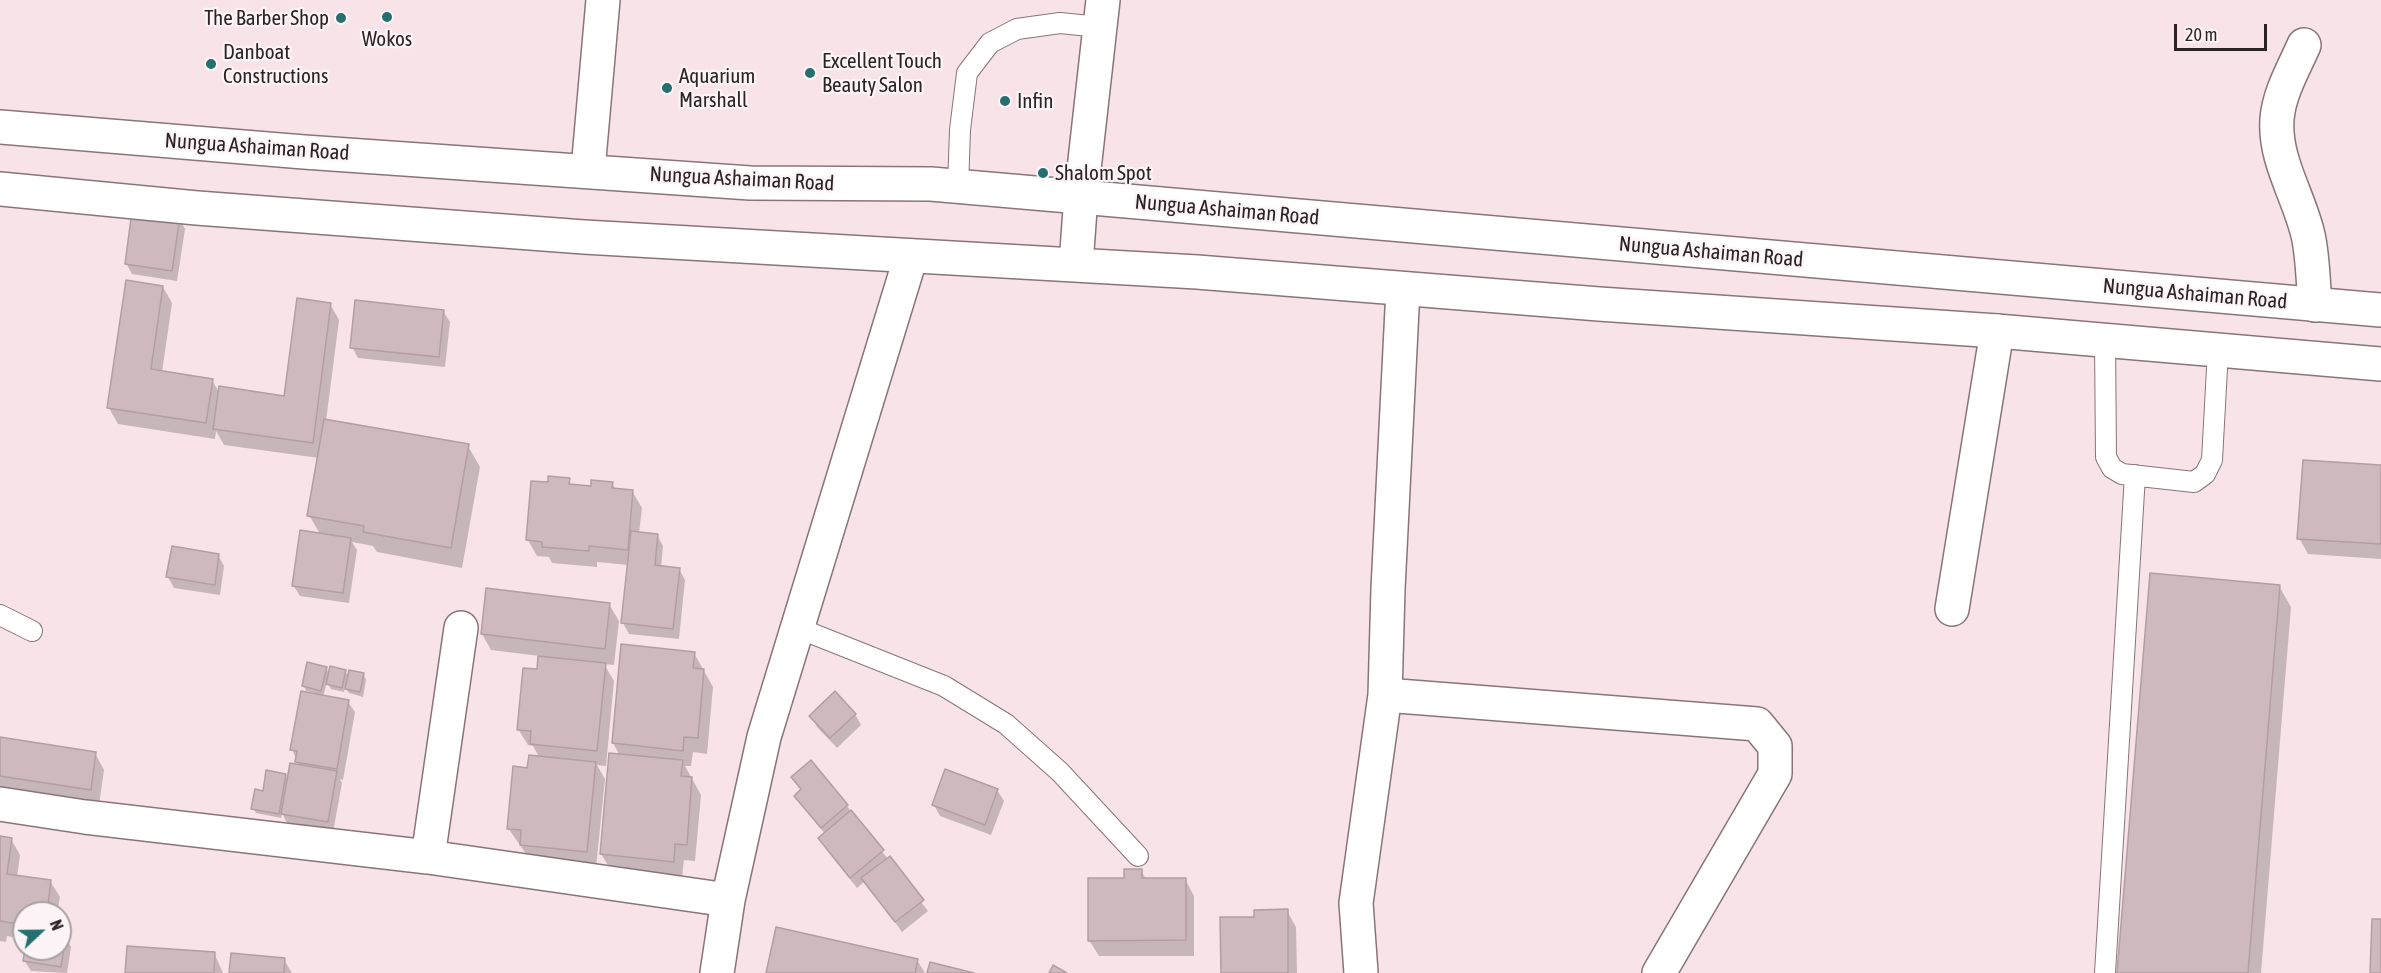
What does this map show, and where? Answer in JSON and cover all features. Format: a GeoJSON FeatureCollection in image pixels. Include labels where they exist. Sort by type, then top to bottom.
{"type":"FeatureCollection","features":[{"type":"Feature","properties":{"kind":"main road"},"geometry":{"type":"LineString","coordinates":[[588,170],[603,0]]}},
{"type":"Feature","properties":{"kind":"main road"},"geometry":{"type":"LineString","coordinates":[[1077,264],[1081,196],[1102,13]]}},
{"type":"Feature","properties":{"kind":"main road"},"geometry":{"type":"LineString","coordinates":[[2304,45],[2285,88],[2277,119],[2280,155],[2298,200],[2308,237],[2315,305]]}},
{"type":"Feature","properties":{"kind":"main road","name":"Nungua Ashaiman Road"},"geometry":{"type":"LineString","coordinates":[[0,127],[304,152],[750,183],[931,184],[2381,309]]}},
{"type":"Feature","properties":{"kind":"main road"},"geometry":{"type":"LineString","coordinates":[[0,189],[197,208],[584,237],[1077,264],[1599,304],[1997,331],[2381,364]]}},
{"type":"Feature","properties":{"kind":"main road"},"geometry":{"type":"LineString","coordinates":[[717,973],[728,900],[764,737],[911,256]]}},
{"type":"Feature","properties":{"kind":"main road"},"geometry":{"type":"LineString","coordinates":[[1361,973],[1356,903],[1385,695],[1388,589],[1404,289]]}},
{"type":"Feature","properties":{"kind":"main road"},"geometry":{"type":"LineString","coordinates":[[1952,609],[1997,331]]}},
{"type":"Feature","properties":{"kind":"main road"},"geometry":{"type":"LineString","coordinates":[[428,857],[461,628]]}},
{"type":"Feature","properties":{"kind":"main road"},"geometry":{"type":"LineString","coordinates":[[1385,695],[1756,724],[1775,746],[1775,774],[1659,973]]}},
{"type":"Feature","properties":{"kind":"main road"},"geometry":{"type":"LineString","coordinates":[[0,804],[85,817],[428,857],[728,900]]}},
{"type":"Feature","properties":{"kind":"lane"},"geometry":{"type":"LineString","coordinates":[[958,187],[960,130],[967,73],[990,43],[1017,29],[1060,23],[1102,13]]}},
{"type":"Feature","properties":{"kind":"lane"},"geometry":{"type":"LineString","coordinates":[[2105,340],[2106,456],[2112,468],[2122,474],[2194,482],[2205,474],[2212,460],[2218,350]]}},
{"type":"Feature","properties":{"kind":"lane"},"geometry":{"type":"LineString","coordinates":[[2105,973],[2135,476]]}},
{"type":"Feature","properties":{"kind":"lane"},"geometry":{"type":"LineString","coordinates":[[0,615],[32,632]]}},
{"type":"Feature","properties":{"kind":"lane"},"geometry":{"type":"LineString","coordinates":[[798,628],[944,686],[1006,724],[1060,772],[1138,856]]}},
{"type":"Feature","properties":{"kind":"building"},"geometry":{"type":"Polygon","coordinates":[[[133,203],[180,216],[172,271],[125,264],[133,203]]]}},
{"type":"Feature","properties":{"kind":"building"},"geometry":{"type":"Polygon","coordinates":[[[126,280],[163,286],[151,369],[213,379],[206,423],[107,408],[126,280]]]}},
{"type":"Feature","properties":{"kind":"building"},"geometry":{"type":"Polygon","coordinates":[[[297,298],[331,303],[313,443],[213,429],[219,386],[284,396],[297,298]]]}},
{"type":"Feature","properties":{"kind":"building"},"geometry":{"type":"Polygon","coordinates":[[[355,300],[444,310],[439,357],[350,348],[355,300]]]}},
{"type":"Feature","properties":{"kind":"building"},"geometry":{"type":"Polygon","coordinates":[[[324,419],[469,444],[451,548],[363,532],[364,526],[307,516],[324,419]]]}},
{"type":"Feature","properties":{"kind":"building"},"geometry":{"type":"Polygon","coordinates":[[[2303,460],[2381,465],[2381,544],[2297,539],[2303,460]]]}},
{"type":"Feature","properties":{"kind":"building"},"geometry":{"type":"Polygon","coordinates":[[[548,476],[570,478],[569,484],[591,486],[591,480],[613,482],[612,488],[633,490],[628,550],[589,546],[589,551],[542,547],[542,542],[526,540],[531,481],[548,482],[548,476]]]}},
{"type":"Feature","properties":{"kind":"building"},"geometry":{"type":"Polygon","coordinates":[[[300,530],[351,538],[343,593],[292,586],[300,530]]]}},
{"type":"Feature","properties":{"kind":"building"},"geometry":{"type":"Polygon","coordinates":[[[631,531],[658,534],[655,565],[680,568],[673,629],[621,623],[631,531]]]}},
{"type":"Feature","properties":{"kind":"building"},"geometry":{"type":"Polygon","coordinates":[[[172,546],[219,554],[215,585],[166,577],[172,546]]]}},
{"type":"Feature","properties":{"kind":"building"},"geometry":{"type":"Polygon","coordinates":[[[2150,573],[2280,585],[2248,973],[2117,973],[2150,573]]]}},
{"type":"Feature","properties":{"kind":"building"},"geometry":{"type":"Polygon","coordinates":[[[486,588],[610,603],[605,649],[481,634],[486,588]]]}},
{"type":"Feature","properties":{"kind":"building"},"geometry":{"type":"Polygon","coordinates":[[[621,644],[695,652],[693,668],[704,669],[698,738],[684,737],[683,751],[612,743],[621,644]]]}},
{"type":"Feature","properties":{"kind":"building"},"geometry":{"type":"Polygon","coordinates":[[[538,656],[606,663],[597,751],[530,744],[531,731],[517,730],[523,668],[537,669],[538,656]]]}},
{"type":"Feature","properties":{"kind":"building"},"geometry":{"type":"Polygon","coordinates":[[[307,662],[327,667],[321,691],[302,686],[307,662]]]}},
{"type":"Feature","properties":{"kind":"building"},"geometry":{"type":"Polygon","coordinates":[[[330,666],[346,670],[342,688],[326,684],[330,666]]]}},
{"type":"Feature","properties":{"kind":"building"},"geometry":{"type":"Polygon","coordinates":[[[349,670],[364,673],[360,692],[345,689],[349,670]]]}},
{"type":"Feature","properties":{"kind":"building"},"geometry":{"type":"Polygon","coordinates":[[[301,691],[349,700],[337,769],[295,762],[297,751],[290,750],[301,691]]]}},
{"type":"Feature","properties":{"kind":"building"},"geometry":{"type":"Polygon","coordinates":[[[835,691],[856,714],[830,738],[809,716],[835,691]]]}},
{"type":"Feature","properties":{"kind":"building"},"geometry":{"type":"Polygon","coordinates":[[[0,737],[96,752],[91,790],[0,776],[0,737]]]}},
{"type":"Feature","properties":{"kind":"building"},"geometry":{"type":"Polygon","coordinates":[[[609,753],[683,760],[681,776],[692,777],[687,845],[675,844],[674,862],[600,854],[609,753]]]}},
{"type":"Feature","properties":{"kind":"building"},"geometry":{"type":"Polygon","coordinates":[[[529,755],[596,762],[587,852],[520,845],[521,830],[507,829],[513,766],[527,768],[529,755]]]}},
{"type":"Feature","properties":{"kind":"building"},"geometry":{"type":"Polygon","coordinates":[[[811,760],[848,805],[821,828],[794,796],[801,789],[791,777],[811,760]]]}},
{"type":"Feature","properties":{"kind":"building"},"geometry":{"type":"Polygon","coordinates":[[[290,763],[337,771],[328,822],[281,814],[290,763]]]}},
{"type":"Feature","properties":{"kind":"building"},"geometry":{"type":"Polygon","coordinates":[[[945,769],[998,789],[985,825],[932,805],[945,769]]]}},
{"type":"Feature","properties":{"kind":"building"},"geometry":{"type":"Polygon","coordinates":[[[266,770],[286,774],[279,814],[251,809],[255,789],[263,791],[266,770]]]}},
{"type":"Feature","properties":{"kind":"building"},"geometry":{"type":"Polygon","coordinates":[[[851,810],[884,850],[850,878],[818,838],[851,810]]]}},
{"type":"Feature","properties":{"kind":"building"},"geometry":{"type":"Polygon","coordinates":[[[0,836],[12,838],[7,874],[51,880],[48,901],[12,901],[12,923],[0,921],[0,836]]]}},
{"type":"Feature","properties":{"kind":"building"},"geometry":{"type":"Polygon","coordinates":[[[890,856],[924,900],[895,922],[861,878],[890,856]]]}},
{"type":"Feature","properties":{"kind":"building"},"geometry":{"type":"Polygon","coordinates":[[[1124,869],[1142,869],[1142,878],[1186,878],[1186,940],[1088,941],[1088,878],[1124,878],[1124,869]]]}},
{"type":"Feature","properties":{"kind":"building"},"geometry":{"type":"Polygon","coordinates":[[[1288,909],[1288,973],[1221,973],[1220,917],[1254,917],[1254,910],[1288,909]]]}},
{"type":"Feature","properties":{"kind":"building"},"geometry":{"type":"Polygon","coordinates":[[[2372,919],[2381,919],[2381,973],[2370,973],[2372,919]]]}},
{"type":"Feature","properties":{"kind":"building"},"geometry":{"type":"Polygon","coordinates":[[[776,927],[918,959],[915,973],[766,973],[776,927]]]}},
{"type":"Feature","properties":{"kind":"building"},"geometry":{"type":"Polygon","coordinates":[[[127,946],[215,952],[214,973],[125,973],[127,946]]]}},
{"type":"Feature","properties":{"kind":"building"},"geometry":{"type":"Polygon","coordinates":[[[231,953],[285,958],[284,973],[229,973],[231,953]]]}},
{"type":"Feature","properties":{"kind":"building"},"geometry":{"type":"Polygon","coordinates":[[[23,961],[62,961],[61,967],[23,961]]]}},
{"type":"Feature","properties":{"kind":"building"},"geometry":{"type":"Polygon","coordinates":[[[930,962],[974,973],[927,973],[930,962]]]}},
{"type":"Feature","properties":{"kind":"building"},"geometry":{"type":"Polygon","coordinates":[[[1053,965],[1067,973],[1049,973],[1053,965]]]}},
{"type":"Feature","properties":{"kind":"place","name":"Wokos"},"geometry":{"type":"Point","coordinates":[387,17]}},
{"type":"Feature","properties":{"kind":"place","name":"The Barber Shop"},"geometry":{"type":"Point","coordinates":[341,18]}},
{"type":"Feature","properties":{"kind":"place","name":"Danboat Constructions"},"geometry":{"type":"Point","coordinates":[211,64]}},
{"type":"Feature","properties":{"kind":"place","name":"Excellent Touch Beauty Salon"},"geometry":{"type":"Point","coordinates":[810,73]}},
{"type":"Feature","properties":{"kind":"place","name":"Aquarium Marshall"},"geometry":{"type":"Point","coordinates":[667,88]}},
{"type":"Feature","properties":{"kind":"place","name":"Infin"},"geometry":{"type":"Point","coordinates":[1005,101]}},
{"type":"Feature","properties":{"kind":"place","name":"Shalom Spot"},"geometry":{"type":"Point","coordinates":[1043,173]}}]}
